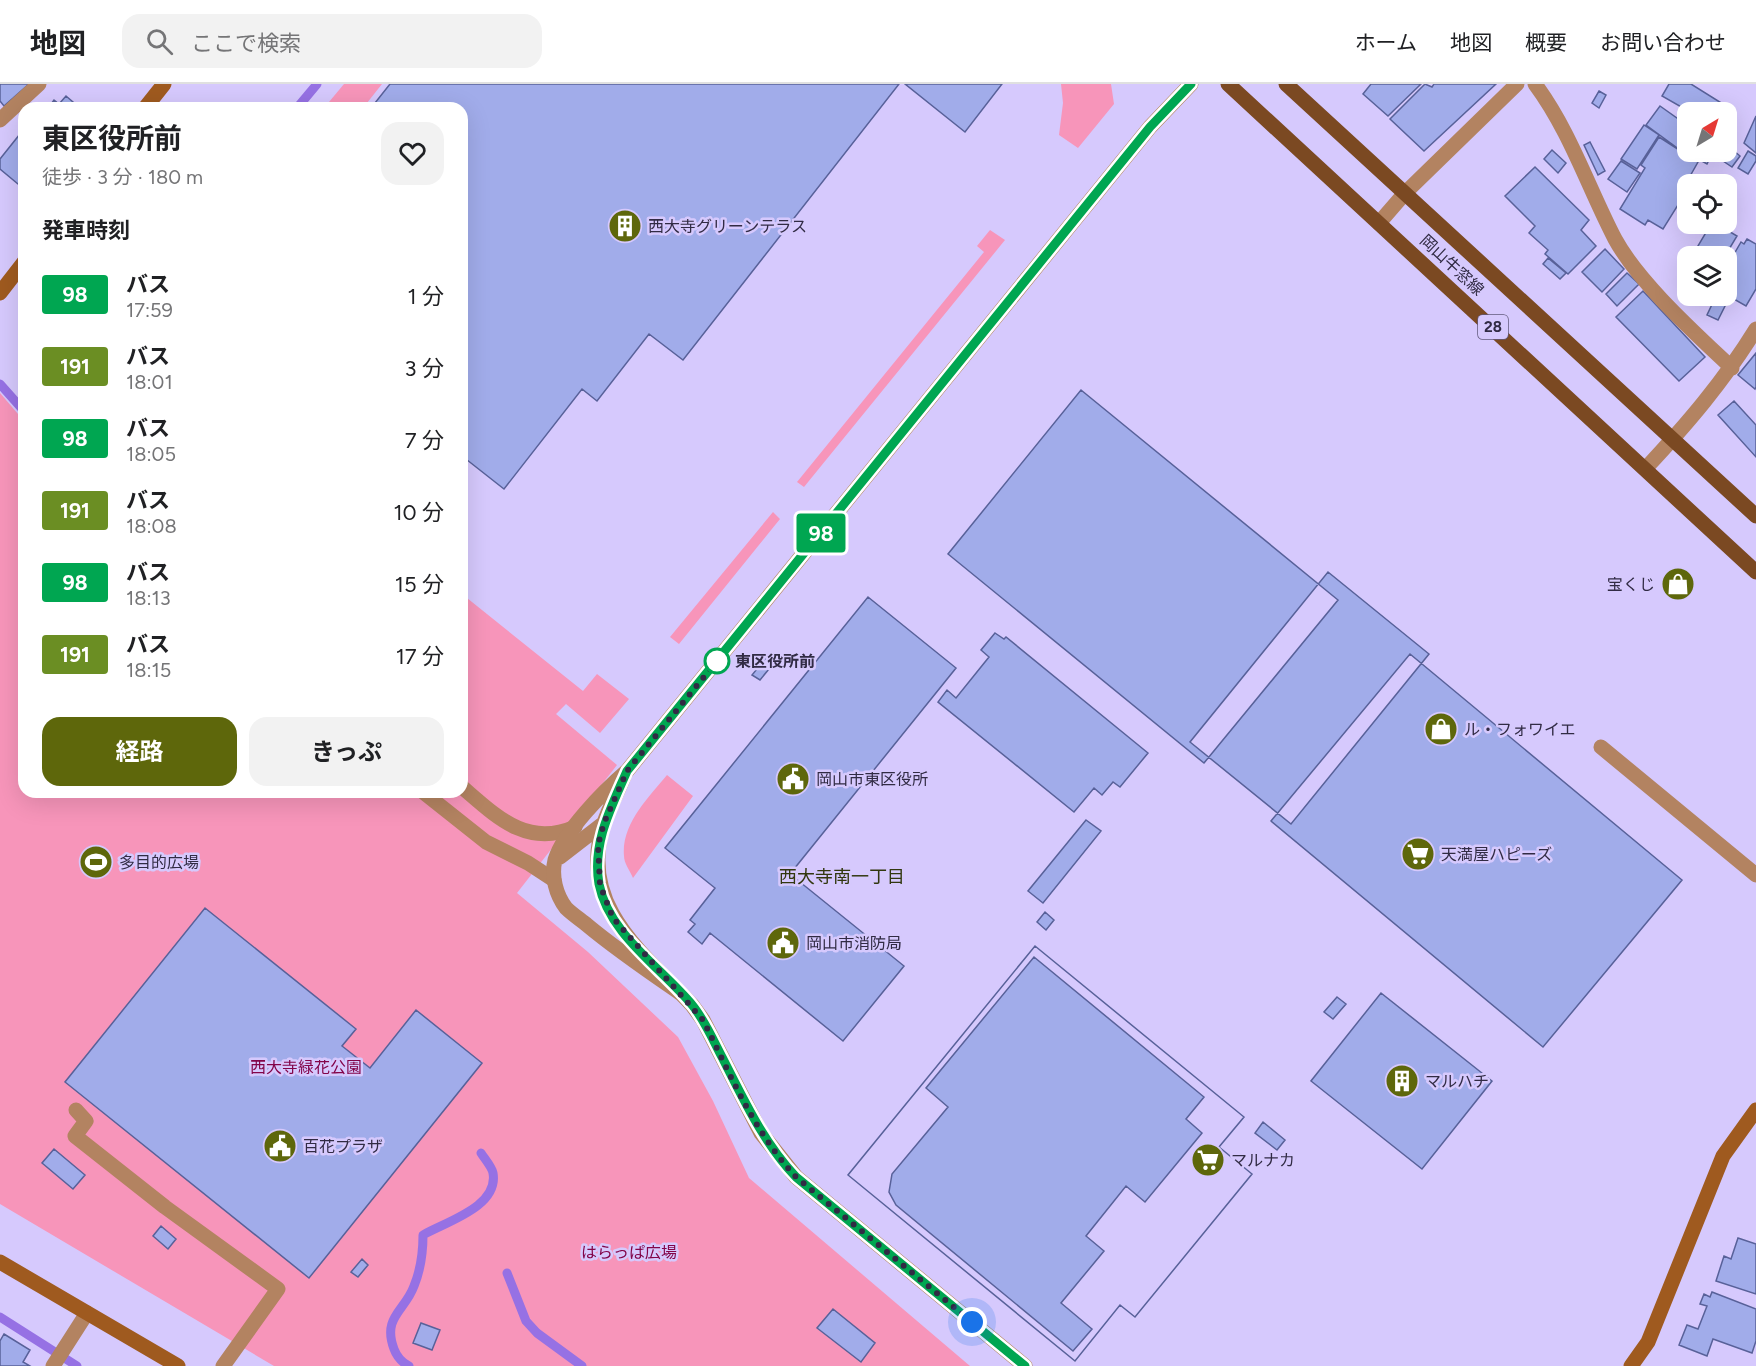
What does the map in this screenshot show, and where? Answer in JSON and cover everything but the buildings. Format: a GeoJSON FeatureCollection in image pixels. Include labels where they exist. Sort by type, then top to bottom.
{"type":"FeatureCollection","features":[{"type":"Feature","properties":{"kind":"main road","name":"岡山牛窓線"},"geometry":{"type":"LineString","coordinates":[[1228,84],[1756,572]]}},
{"type":"Feature","properties":{"kind":"main road","name":"岡山牛窓線"},"geometry":{"type":"LineString","coordinates":[[1286,84],[1756,516]]}},
{"type":"Feature","properties":{"kind":"street"},"geometry":{"type":"LineString","coordinates":[[20,102],[39,84]]}},
{"type":"Feature","properties":{"kind":"street"},"geometry":{"type":"LineString","coordinates":[[150,102],[164,84]]}},
{"type":"Feature","properties":{"kind":"street"},"geometry":{"type":"LineString","coordinates":[[680,993],[617,951],[567,908],[557,893],[554,880],[555,860],[575,827],[604,792],[627,771],[1150,127],[1191,84]]}},
{"type":"Feature","properties":{"kind":"street"},"geometry":{"type":"LineString","coordinates":[[1379,223],[1405,193],[1517,84]]}},
{"type":"Feature","properties":{"kind":"street"},"geometry":{"type":"LineString","coordinates":[[1535,84],[1547,100],[1583,167],[1616,240],[1626,255],[1666,302],[1732,368]]}},
{"type":"Feature","properties":{"kind":"street"},"geometry":{"type":"LineString","coordinates":[[0,120],[18,103]]}},
{"type":"Feature","properties":{"kind":"street"},"geometry":{"type":"LineString","coordinates":[[0,293],[18,270]]}},
{"type":"Feature","properties":{"kind":"street"},"geometry":{"type":"LineString","coordinates":[[1646,468],[1732,368],[1756,329]]}},
{"type":"Feature","properties":{"kind":"street"},"geometry":{"type":"LineString","coordinates":[[1601,747],[1756,875]]}},
{"type":"Feature","properties":{"kind":"street"},"geometry":{"type":"LineString","coordinates":[[627,771],[604,823],[598,845],[598,868],[604,901],[625,934],[703,1020],[761,1133],[790,1171],[1025,1366]]}},
{"type":"Feature","properties":{"kind":"street"},"geometry":{"type":"LineString","coordinates":[[468,792],[492,813],[516,827],[544,836],[558,834],[575,827]]}},
{"type":"Feature","properties":{"kind":"street"},"geometry":{"type":"LineString","coordinates":[[431,798],[486,842],[528,863],[554,880]]}},
{"type":"Feature","properties":{"kind":"street"},"geometry":{"type":"LineString","coordinates":[[528,863],[555,860],[569,853],[589,832],[604,823]]}},
{"type":"Feature","properties":{"kind":"street"},"geometry":{"type":"LineString","coordinates":[[76,1110],[86,1120],[75,1136],[165,1207],[278,1289],[222,1366]]}},
{"type":"Feature","properties":{"kind":"street"},"geometry":{"type":"LineString","coordinates":[[1631,1366],[1648,1342],[1723,1156],[1756,1110]]}},
{"type":"Feature","properties":{"kind":"street"},"geometry":{"type":"LineString","coordinates":[[0,1262],[178,1366]]}},
{"type":"Feature","properties":{"kind":"street"},"geometry":{"type":"LineString","coordinates":[[59,1358],[87,1313]]}},
{"type":"Feature","properties":{"kind":"green space"},"geometry":{"type":"Polygon","coordinates":[[[344,84],[382,84],[368,102],[329,102],[344,84]]]}},
{"type":"Feature","properties":{"kind":"green space"},"geometry":{"type":"Polygon","coordinates":[[[1061,84],[1111,84],[1114,104],[1078,148],[1059,135],[1063,103],[1061,84]]]}},
{"type":"Feature","properties":{"kind":"green space"},"geometry":{"type":"Polygon","coordinates":[[[990,230],[1005,240],[804,487],[797,482],[984,252],[977,246],[990,230]]]}},
{"type":"Feature","properties":{"kind":"green space","name":"西大寺緑花公園"},"geometry":{"type":"Polygon","coordinates":[[[0,393],[18,414],[18,798],[468,798],[468,599],[583,691],[597,674],[629,699],[600,733],[566,704],[556,714],[617,765],[517,893],[588,952],[678,1037],[713,1101],[749,1178],[970,1366],[274,1366],[0,1204],[0,393]]]}},
{"type":"Feature","properties":{"kind":"green space"},"geometry":{"type":"Polygon","coordinates":[[[773,512],[780,519],[679,644],[670,637],[773,512]]]}},
{"type":"Feature","properties":{"kind":"green space"},"geometry":{"type":"Polygon","coordinates":[[[667,775],[693,796],[633,878],[624,859],[627,833],[638,812],[667,775]]]}},
{"type":"Feature","properties":{"kind":"waterway"},"geometry":{"type":"LineString","coordinates":[[302,102],[317,84]]}},
{"type":"Feature","properties":{"kind":"waterway"},"geometry":{"type":"LineString","coordinates":[[0,384],[18,404]]}},
{"type":"Feature","properties":{"kind":"waterway"},"geometry":{"type":"LineString","coordinates":[[409,1366],[400,1359],[394,1349],[391,1338],[393,1322],[410,1295],[416,1280],[423,1248],[423,1235],[468,1212],[488,1195],[493,1185],[493,1173],[481,1153]]}},
{"type":"Feature","properties":{"kind":"waterway"},"geometry":{"type":"LineString","coordinates":[[507,1273],[526,1321],[537,1333],[582,1366]]}},
{"type":"Feature","properties":{"kind":"waterway"},"geometry":{"type":"LineString","coordinates":[[0,1317],[77,1366]]}},
{"type":"Feature","properties":{"kind":"bus line","name":"98"},"geometry":{"type":"LineString","coordinates":[[1025,1366],[796,1177],[777,1157],[761,1133],[703,1020],[613,918],[604,901],[600,885],[598,845],[604,823],[627,771],[1150,127],[1191,84]]}},
{"type":"Feature","properties":{"kind":"place","name":"西大寺グリーンテラス"},"geometry":{"type":"Point","coordinates":[625,226]}},
{"type":"Feature","properties":{"kind":"place","name":"宝くじ"},"geometry":{"type":"Point","coordinates":[1678,584]}},
{"type":"Feature","properties":{"kind":"place","name":"東区役所前"},"geometry":{"type":"Point","coordinates":[717,661]}},
{"type":"Feature","properties":{"kind":"place","name":"ル・フォワイエ"},"geometry":{"type":"Point","coordinates":[1441,729]}},
{"type":"Feature","properties":{"kind":"place","name":"岡山市東区役所"},"geometry":{"type":"Point","coordinates":[793,779]}},
{"type":"Feature","properties":{"kind":"place","name":"天満屋ハピーズ"},"geometry":{"type":"Point","coordinates":[1418,854]}},
{"type":"Feature","properties":{"kind":"place","name":"多目的広場"},"geometry":{"type":"Point","coordinates":[96,862]}},
{"type":"Feature","properties":{"kind":"place","name":"岡山市消防局"},"geometry":{"type":"Point","coordinates":[783,943]}},
{"type":"Feature","properties":{"kind":"place","name":"マルハチ"},"geometry":{"type":"Point","coordinates":[1402,1081]}},
{"type":"Feature","properties":{"kind":"place","name":"百花プラザ"},"geometry":{"type":"Point","coordinates":[280,1146]}},
{"type":"Feature","properties":{"kind":"place","name":"マルナカ"},"geometry":{"type":"Point","coordinates":[1208,1160]}},
{"type":"Feature","properties":{"kind":"district","name":"西大寺南一丁目"},"geometry":{"type":"Point","coordinates":[842,877]}},
{"type":"Feature","properties":{"kind":"route"},"geometry":{"type":"LineString","coordinates":[[717,661],[627,771],[604,823],[598,845],[598,868],[604,901],[625,934],[692,1005],[703,1020],[761,1133],[777,1157],[796,1177],[972,1322]]}},
{"type":"Feature","properties":{"kind":"park label","name":"はらっぱ広場"},"geometry":{"type":"Point","coordinates":[629,1252]}}]}
